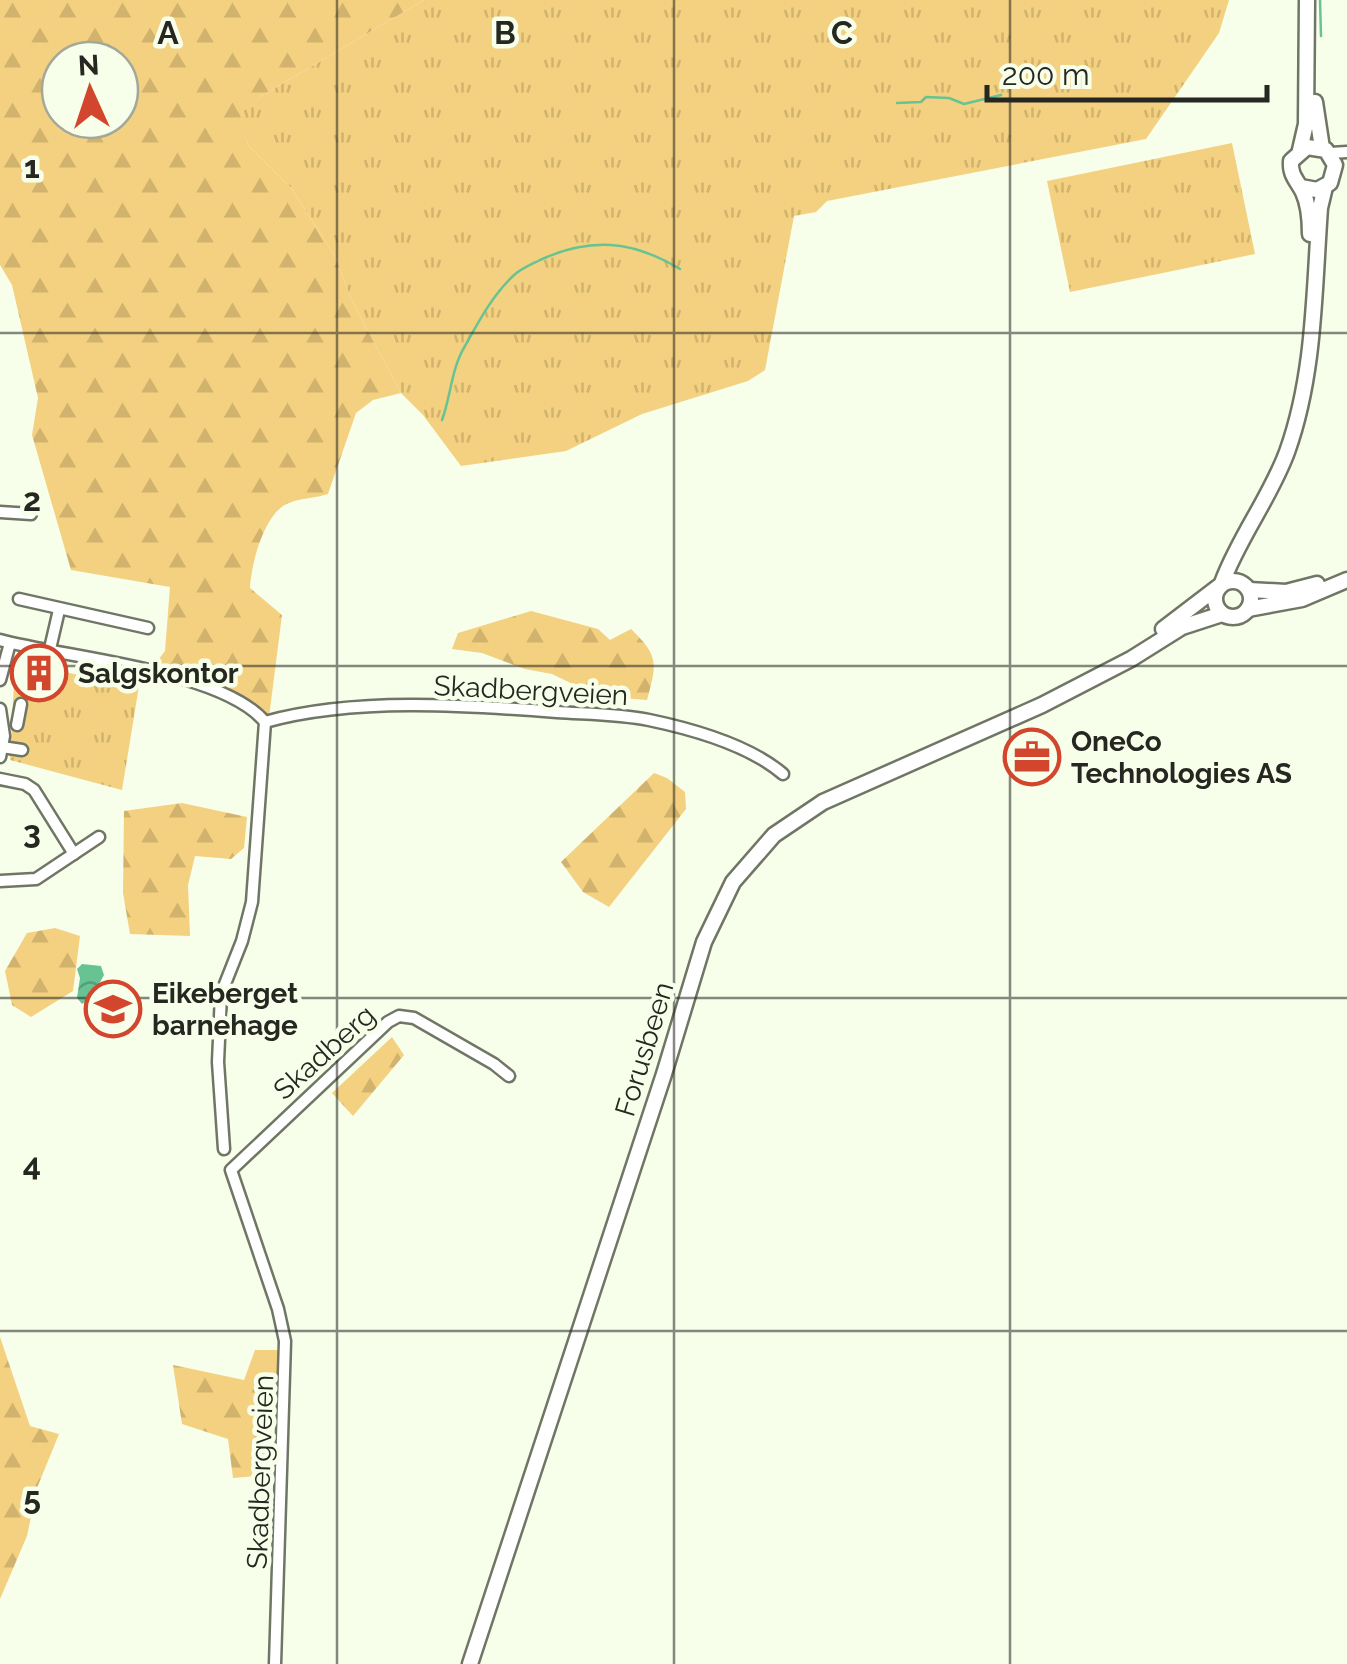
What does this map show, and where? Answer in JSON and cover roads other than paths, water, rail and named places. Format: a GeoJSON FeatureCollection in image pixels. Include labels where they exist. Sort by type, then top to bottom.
{"type":"FeatureCollection","features":[{"type":"Feature","properties":{"kind":"main road"},"geometry":{"type":"LineString","coordinates":[[1307,3],[1316,127],[1326,151],[1341,168],[1325,188],[1317,190],[1301,187],[1290,171],[1306,124],[1307,3]]}},
{"type":"Feature","properties":{"kind":"main road"},"geometry":{"type":"LineString","coordinates":[[1300,150],[1307,146],[1326,151]]}},
{"type":"Feature","properties":{"kind":"main road","name":"Forusbeen"},"geometry":{"type":"LineString","coordinates":[[1301,187],[1309,215],[1313,306]]}},
{"type":"Feature","properties":{"kind":"main road","name":"Forusbeen"},"geometry":{"type":"LineString","coordinates":[[1122,662],[1220,585],[1274,482],[1293,432],[1307,374],[1320,208],[1325,188]]}},
{"type":"Feature","properties":{"kind":"main road","name":"Forusbeen"},"geometry":{"type":"LineString","coordinates":[[1244,540],[1240,572],[1246,587]]}},
{"type":"Feature","properties":{"kind":"main road"},"geometry":{"type":"LineString","coordinates":[[1246,587],[1286,592],[1307,588],[1347,570]]}},
{"type":"Feature","properties":{"kind":"main road"},"geometry":{"type":"LineString","coordinates":[[1248,609],[1251,596],[1246,587],[1237,580],[1220,585],[1215,604],[1222,614],[1234,617],[1248,609],[1302,599],[1347,580]]}},
{"type":"Feature","properties":{"kind":"main road","name":"Forusbeen"},"geometry":{"type":"LineString","coordinates":[[470,1664],[704,942],[734,882],[774,835],[823,802],[1042,705],[1193,622],[1222,614]]}},
{"type":"Feature","properties":{"kind":"street"},"geometry":{"type":"LineString","coordinates":[[1326,151],[1347,152]]}},
{"type":"Feature","properties":{"kind":"street"},"geometry":{"type":"LineString","coordinates":[[0,512],[30,514]]}},
{"type":"Feature","properties":{"kind":"street"},"geometry":{"type":"LineString","coordinates":[[19,599],[148,628]]}},
{"type":"Feature","properties":{"kind":"street"},"geometry":{"type":"LineString","coordinates":[[49,653],[59,610]]}},
{"type":"Feature","properties":{"kind":"street"},"geometry":{"type":"LineString","coordinates":[[0,680],[5,642],[168,675],[235,698],[266,722],[252,902],[242,942],[221,994],[218,1062],[224,1150]]}},
{"type":"Feature","properties":{"kind":"street"},"geometry":{"type":"LineString","coordinates":[[17,725],[21,704]]}},
{"type":"Feature","properties":{"kind":"street","name":"Skadbergveien"},"geometry":{"type":"LineString","coordinates":[[266,722],[364,708],[417,706],[630,718],[704,736],[766,760],[783,774]]}},
{"type":"Feature","properties":{"kind":"street"},"geometry":{"type":"LineString","coordinates":[[0,709],[1,752],[22,750]]}},
{"type":"Feature","properties":{"kind":"street"},"geometry":{"type":"LineString","coordinates":[[0,779],[34,790],[74,854]]}},
{"type":"Feature","properties":{"kind":"street"},"geometry":{"type":"LineString","coordinates":[[0,880],[30,882],[99,837]]}},
{"type":"Feature","properties":{"kind":"street","name":"Skadberg"},"geometry":{"type":"LineString","coordinates":[[231,1170],[388,1022],[400,1016],[414,1018],[509,1076]]}},
{"type":"Feature","properties":{"kind":"street","name":"Skadbergveien"},"geometry":{"type":"LineString","coordinates":[[231,1170],[286,1341],[275,1664]]}},
{"type":"Feature","properties":{"kind":"water"},"geometry":{"type":"Polygon","coordinates":[[[82,964],[101,966],[104,975],[92,997],[82,1004],[77,998],[77,969],[82,964]]]}},
{"type":"Feature","properties":{"kind":"waterway"},"geometry":{"type":"LineString","coordinates":[[1320,0],[1321,36]]}},
{"type":"Feature","properties":{"kind":"waterway"},"geometry":{"type":"LineString","coordinates":[[897,103],[921,102],[926,97],[949,98],[964,104],[1001,95]]}},
{"type":"Feature","properties":{"kind":"waterway"},"geometry":{"type":"LineString","coordinates":[[442,420],[465,346],[492,300],[522,269],[558,253],[594,245],[628,247],[680,269]]}},
{"type":"Feature","properties":{"kind":"place","name":"Salgskontor"},"geometry":{"type":"Point","coordinates":[39,673]}},
{"type":"Feature","properties":{"kind":"place","name":"OneCo Technologies AS"},"geometry":{"type":"Point","coordinates":[1032,757]}},
{"type":"Feature","properties":{"kind":"place","name":"Eikeberget barnehage"},"geometry":{"type":"Point","coordinates":[113,1009]}}]}
